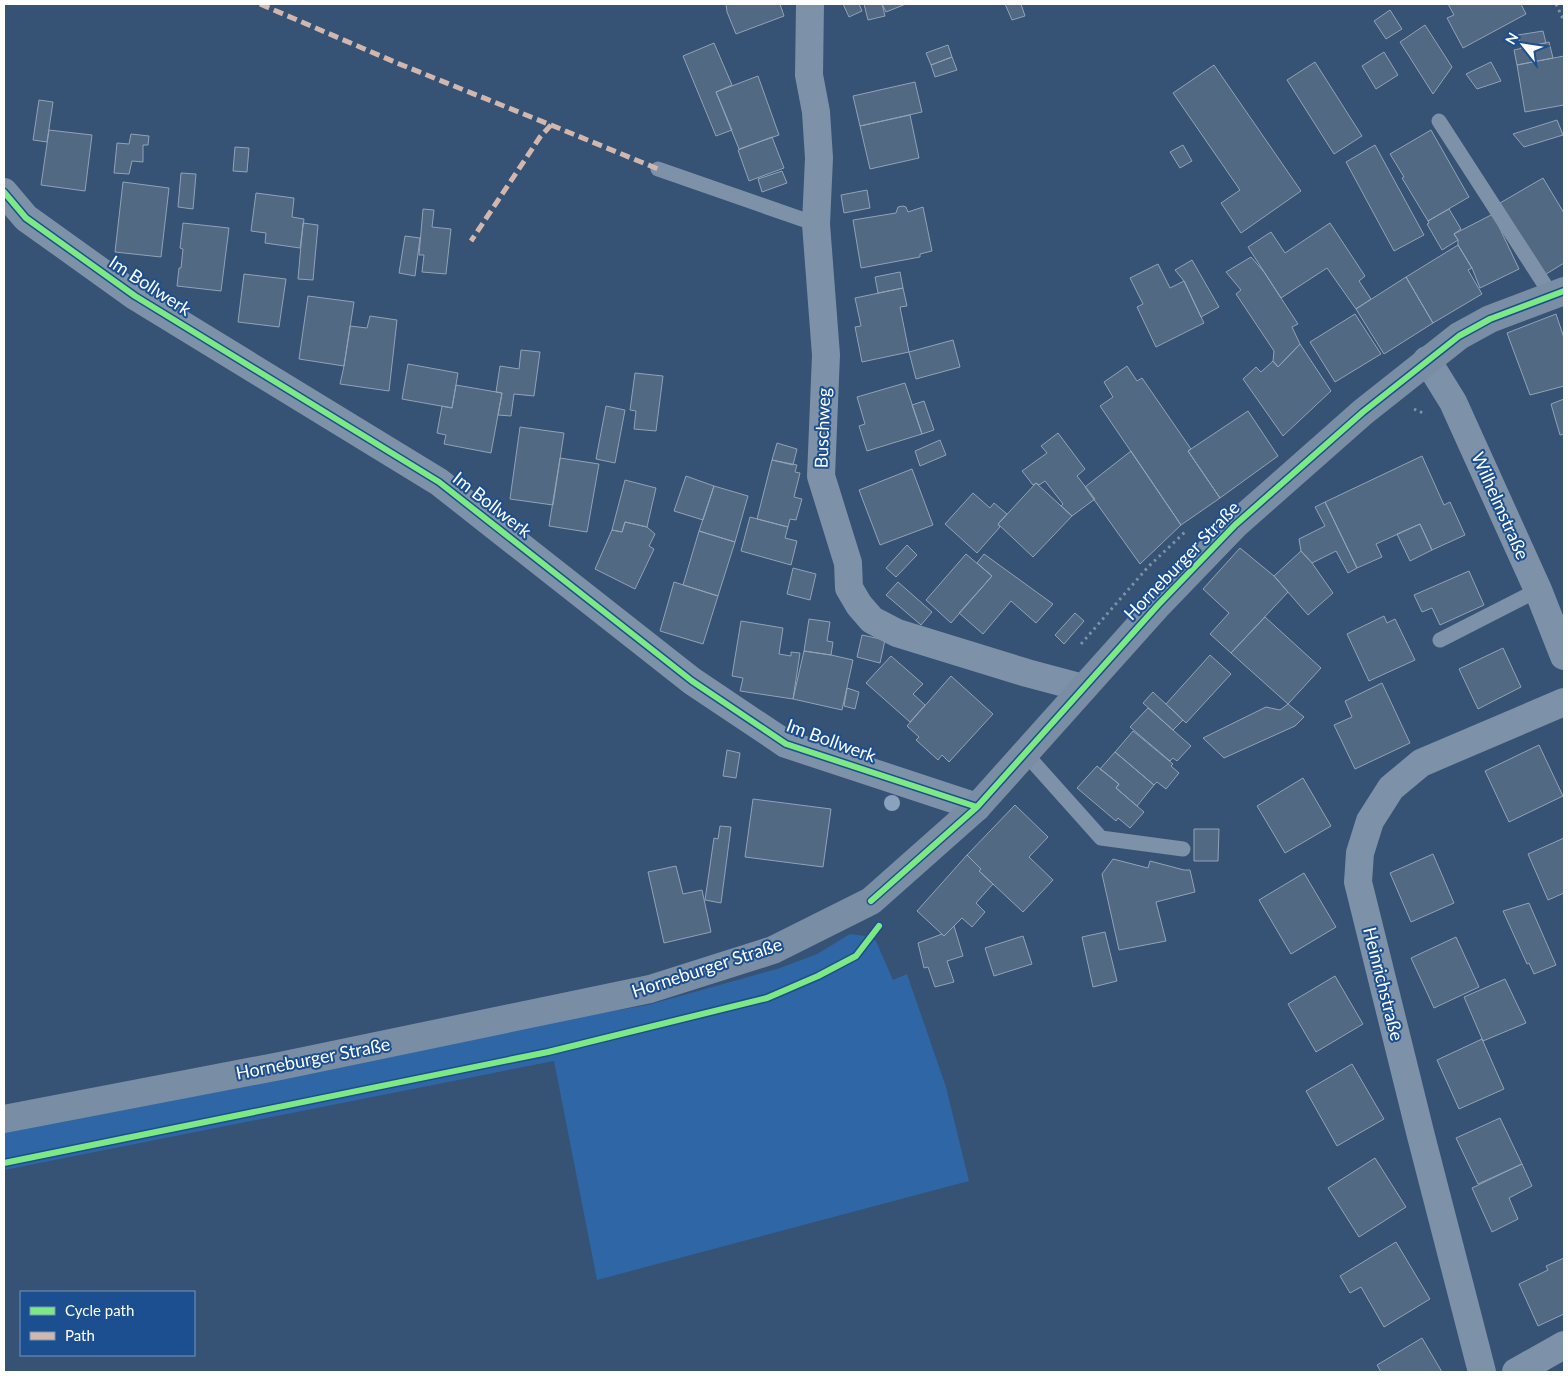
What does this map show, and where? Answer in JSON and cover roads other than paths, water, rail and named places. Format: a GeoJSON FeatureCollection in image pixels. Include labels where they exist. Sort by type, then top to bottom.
{"type":"FeatureCollection","features":[{"type":"Feature","properties":{"kind":"street","name":"Buschweg"},"geometry":{"type":"LineString","coordinates":[[810,4],[809,75],[816,112],[819,158],[816,224],[826,355],[821,476],[848,563],[849,588],[859,605],[872,620],[897,633],[1083,688]]}},
{"type":"Feature","properties":{"kind":"street","name":"Im Bollwerk"},"geometry":{"type":"LineString","coordinates":[[4,192],[26,218],[135,296],[439,482],[692,681],[786,744],[977,807]]}},
{"type":"Feature","properties":{"kind":"street","name":"Horneburger Straße"},"geometry":{"type":"LineString","coordinates":[[4,1119],[280,1066],[650,989],[773,950],[871,901],[977,807],[1158,605],[1235,526],[1363,412],[1459,336],[1490,319],[1558,293]]}},
{"type":"Feature","properties":{"kind":"street","name":"Wilhelmstraße"},"geometry":{"type":"LineString","coordinates":[[1427,360],[1453,402],[1538,590],[1564,656]]}},
{"type":"Feature","properties":{"kind":"street","name":"Heinrichstraße"},"geometry":{"type":"LineString","coordinates":[[1482,1372],[1423,1145],[1358,882],[1360,852],[1370,821],[1391,788],[1422,763],[1564,702]]}},
{"type":"Feature","properties":{"kind":"street"},"geometry":{"type":"LineString","coordinates":[[1516,1372],[1564,1345]]}},
{"type":"Feature","properties":{"kind":"lane"},"geometry":{"type":"LineString","coordinates":[[1439,121],[1558,293]]}},
{"type":"Feature","properties":{"kind":"lane"},"geometry":{"type":"LineString","coordinates":[[658,169],[816,224]]}},
{"type":"Feature","properties":{"kind":"lane"},"geometry":{"type":"LineString","coordinates":[[1440,640],[1538,590]]}},
{"type":"Feature","properties":{"kind":"lane"},"geometry":{"type":"LineString","coordinates":[[1025,753],[1101,838],[1183,848]]}}]}
